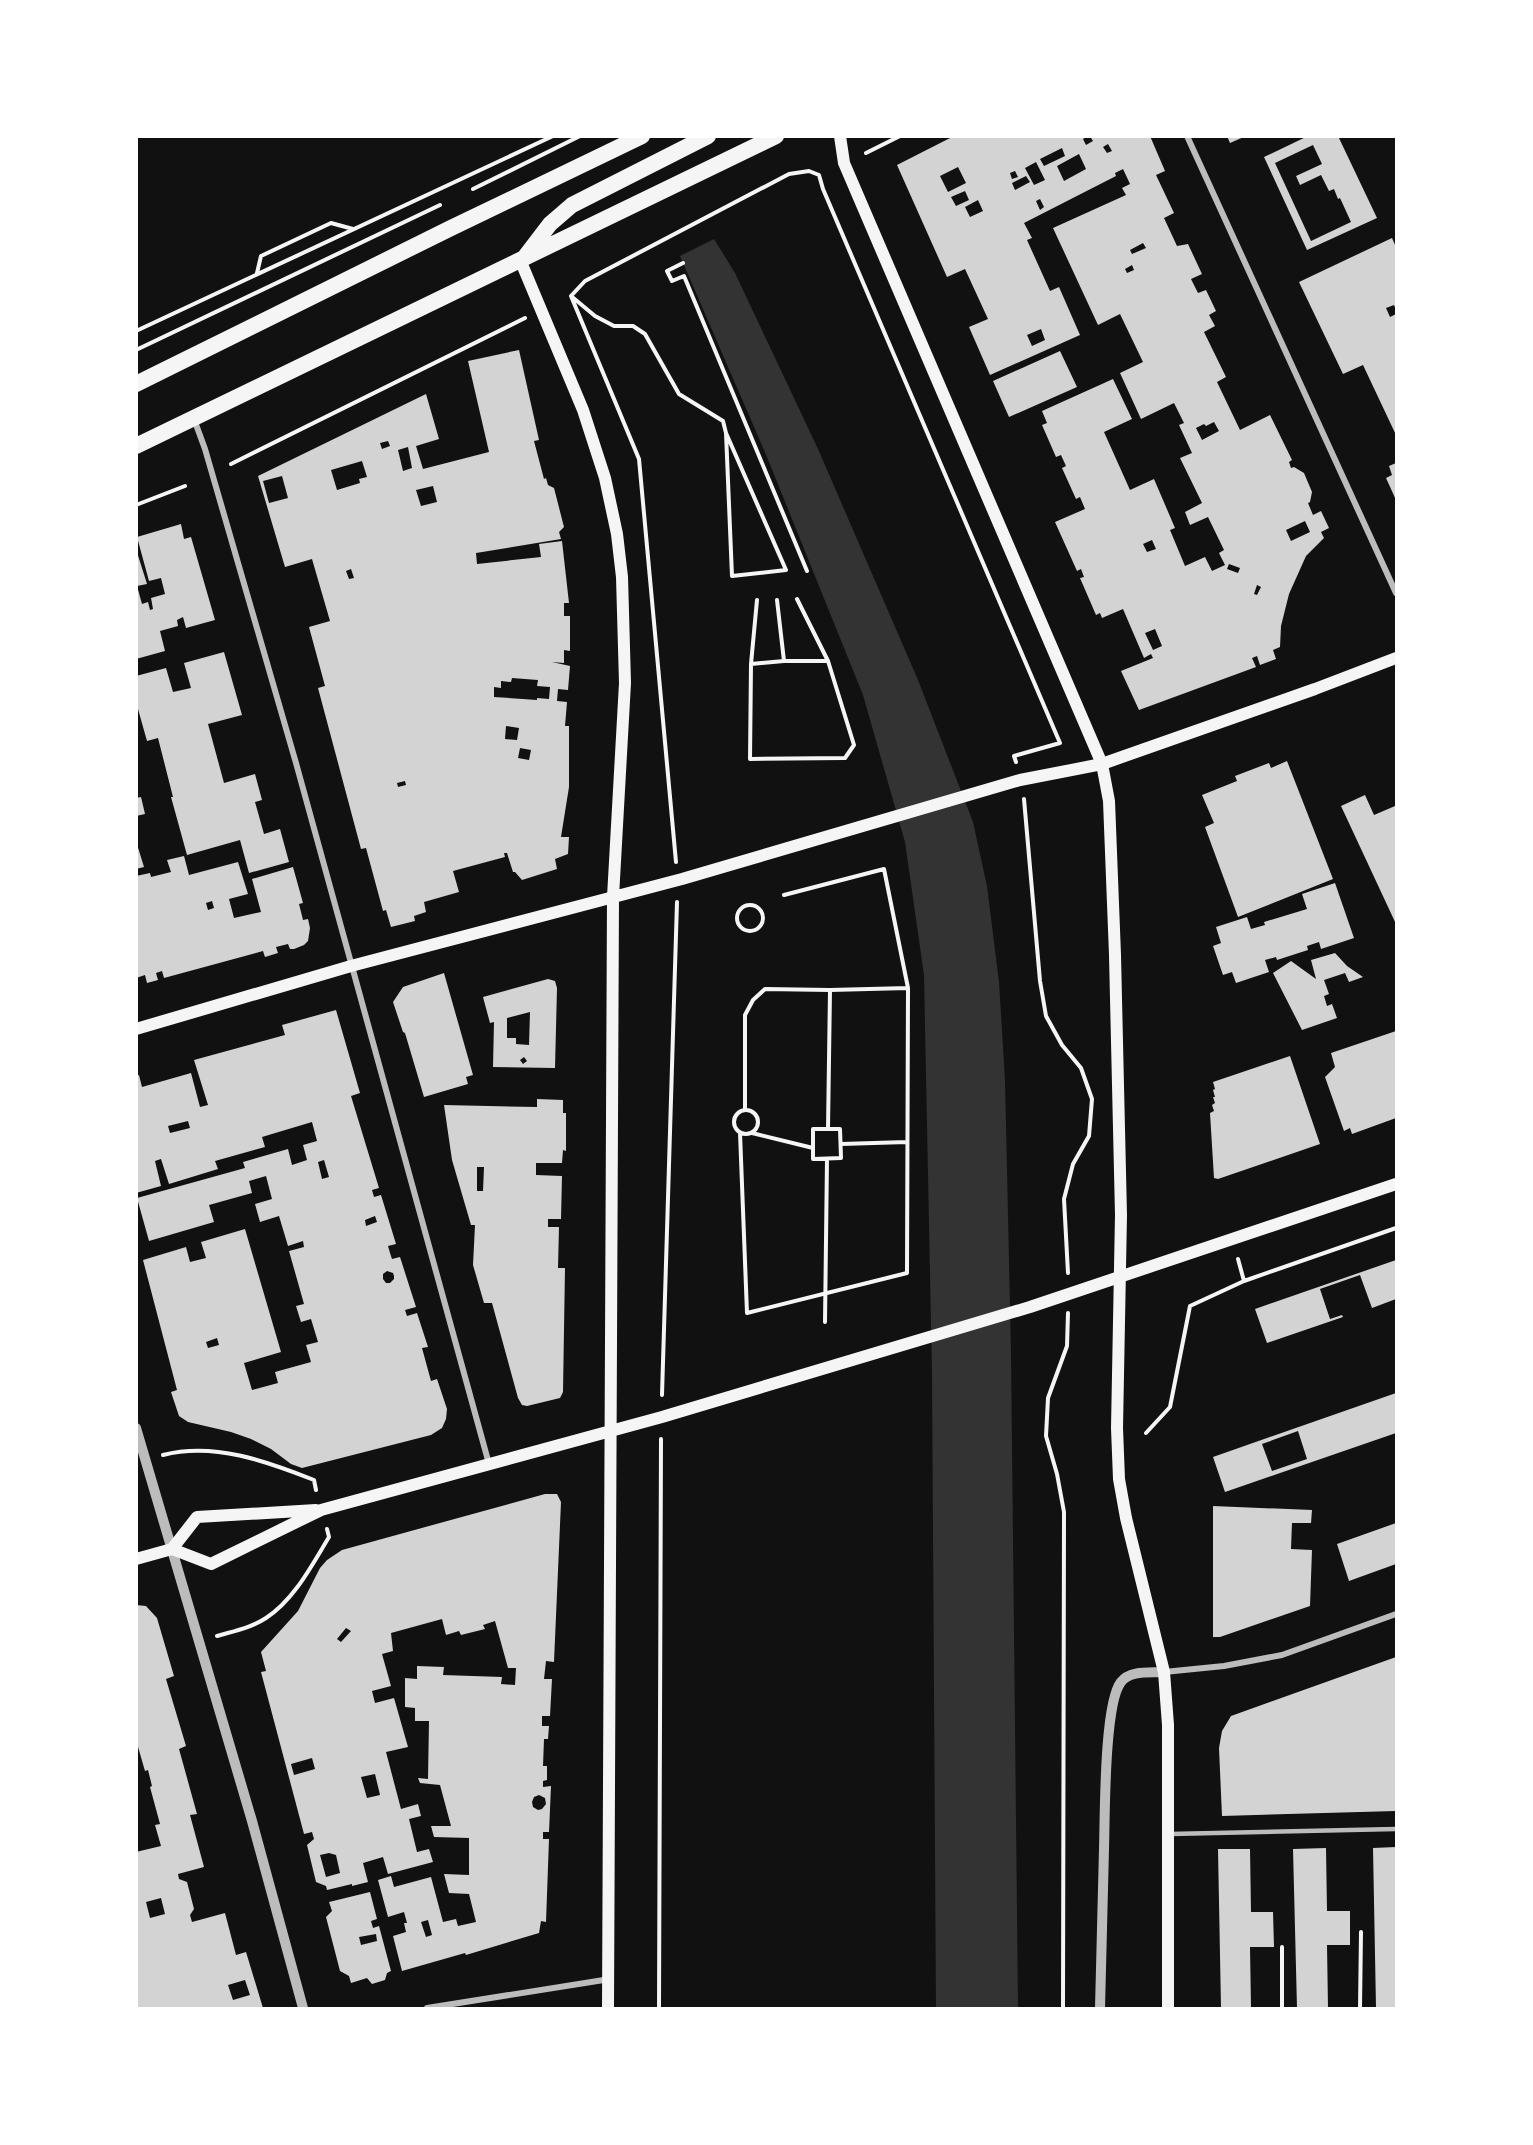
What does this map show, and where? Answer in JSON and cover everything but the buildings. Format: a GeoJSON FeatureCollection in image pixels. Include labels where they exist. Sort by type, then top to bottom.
{"type":"FeatureCollection","features":[{"type":"Feature","properties":{"kind":"highway"},"geometry":{"type":"LineString","coordinates":[[136,384],[642,136]]}},
{"type":"Feature","properties":{"kind":"highway"},"geometry":{"type":"LineString","coordinates":[[521,262],[550,224],[572,205],[708,136]]}},
{"type":"Feature","properties":{"kind":"highway"},"geometry":{"type":"LineString","coordinates":[[136,446],[521,262],[776,136]]}},
{"type":"Feature","properties":{"kind":"main road"},"geometry":{"type":"LineString","coordinates":[[840,136],[844,164],[1102,764],[1109,801],[1116,956],[1122,1276],[1119,1479],[1126,1518],[1164,1672],[1168,1725],[1168,2008]]}},
{"type":"Feature","properties":{"kind":"main road"},"geometry":{"type":"LineString","coordinates":[[521,262],[583,410],[605,478],[617,534],[622,577],[625,683],[613,897],[609,2008]]}},
{"type":"Feature","properties":{"kind":"main road"},"geometry":{"type":"LineString","coordinates":[[136,1029],[351,966],[680,880],[1020,780],[1102,764],[1396,658]]}},
{"type":"Feature","properties":{"kind":"main road"},"geometry":{"type":"LineString","coordinates":[[172,1549],[211,1564],[321,1510],[662,1417],[1030,1307],[1396,1184]]}},
{"type":"Feature","properties":{"kind":"main road"},"geometry":{"type":"LineString","coordinates":[[136,1559],[172,1549],[197,1517],[321,1510]]}},
{"type":"Feature","properties":{"kind":"street"},"geometry":{"type":"LineString","coordinates":[[1187,136],[1396,593]]}},
{"type":"Feature","properties":{"kind":"street"},"geometry":{"type":"LineString","coordinates":[[194,419],[210,465],[489,1464]]}},
{"type":"Feature","properties":{"kind":"street"},"geometry":{"type":"LineString","coordinates":[[136,1428],[249,1809],[303,2008]]}},
{"type":"Feature","properties":{"kind":"street"},"geometry":{"type":"LineString","coordinates":[[1100,2008],[1107,1761],[1112,1707],[1120,1682],[1127,1676],[1137,1673],[1224,1666],[1282,1655],[1396,1614]]}},
{"type":"Feature","properties":{"kind":"street"},"geometry":{"type":"LineString","coordinates":[[427,2008],[610,1978]]}},
{"type":"Feature","properties":{"kind":"lane"},"geometry":{"type":"LineString","coordinates":[[1167,1834],[1396,1829]]}},
{"type":"Feature","properties":{"kind":"path"},"geometry":{"type":"LineString","coordinates":[[136,332],[257,273],[553,136]]}},
{"type":"Feature","properties":{"kind":"path"},"geometry":{"type":"LineString","coordinates":[[470,191],[580,136]]}},
{"type":"Feature","properties":{"kind":"path"},"geometry":{"type":"LineString","coordinates":[[866,153],[900,136]]}},
{"type":"Feature","properties":{"kind":"path"},"geometry":{"type":"LineString","coordinates":[[571,296],[585,281],[789,174],[809,171],[819,175],[1060,742],[1014,756],[1024,797],[1040,981],[1046,1016],[1062,1045],[1081,1068],[1092,1099],[1089,1136],[1073,1164],[1064,1199],[1069,1294],[1067,1346],[1048,1398],[1046,1436],[1057,1474],[1064,1512],[1063,2008]]}},
{"type":"Feature","properties":{"kind":"path"},"geometry":{"type":"LineString","coordinates":[[136,350],[449,201]]}},
{"type":"Feature","properties":{"kind":"path"},"geometry":{"type":"LineString","coordinates":[[257,273],[261,256],[331,223],[354,229]]}},
{"type":"Feature","properties":{"kind":"path"},"geometry":{"type":"LineString","coordinates":[[683,263],[668,271],[672,281],[684,276],[807,571]]}},
{"type":"Feature","properties":{"kind":"path"},"geometry":{"type":"LineString","coordinates":[[571,296],[595,316],[614,326],[633,326],[645,334],[679,394],[723,421],[726,433],[786,570],[732,576],[726,433]]}},
{"type":"Feature","properties":{"kind":"path"},"geometry":{"type":"LineString","coordinates":[[571,296],[639,459],[680,880],[662,1417],[659,2008]]}},
{"type":"Feature","properties":{"kind":"path"},"geometry":{"type":"LineString","coordinates":[[231,464],[525,318]]}},
{"type":"Feature","properties":{"kind":"path"},"geometry":{"type":"LineString","coordinates":[[136,505],[185,486]]}},
{"type":"Feature","properties":{"kind":"path"},"geometry":{"type":"LineString","coordinates":[[757,600],[751,664],[750,759],[845,758],[854,745],[828,661],[797,599]]}},
{"type":"Feature","properties":{"kind":"path"},"geometry":{"type":"LineString","coordinates":[[777,600],[784,660]]}},
{"type":"Feature","properties":{"kind":"path"},"geometry":{"type":"LineString","coordinates":[[751,664],[784,660],[828,661]]}},
{"type":"Feature","properties":{"kind":"path"},"geometry":{"type":"LineString","coordinates":[[752,1133],[758,1127],[758,1119],[753,1112],[745,1110],[738,1113],[734,1120],[735,1128],[740,1133],[747,1313],[907,1273],[908,988],[884,869],[784,895]]}},
{"type":"Feature","properties":{"kind":"path"},"geometry":{"type":"LineString","coordinates":[[752,905],[760,909],[763,922],[758,929],[745,931],[739,926],[737,917],[744,907],[752,905]]}},
{"type":"Feature","properties":{"kind":"path"},"geometry":{"type":"LineString","coordinates":[[745,1110],[745,1015],[753,1000],[765,989],[908,988]]}},
{"type":"Feature","properties":{"kind":"path"},"geometry":{"type":"LineString","coordinates":[[828,1129],[830,990]]}},
{"type":"Feature","properties":{"kind":"path"},"geometry":{"type":"LineString","coordinates":[[840,1129],[841,1144],[841,1158],[813,1159],[813,1130],[840,1129]]}},
{"type":"Feature","properties":{"kind":"path"},"geometry":{"type":"LineString","coordinates":[[740,1133],[752,1133],[813,1148]]}},
{"type":"Feature","properties":{"kind":"path"},"geometry":{"type":"LineString","coordinates":[[841,1144],[907,1142]]}},
{"type":"Feature","properties":{"kind":"path"},"geometry":{"type":"LineString","coordinates":[[825,1322],[827,1159]]}},
{"type":"Feature","properties":{"kind":"path"},"geometry":{"type":"LineString","coordinates":[[1146,1433],[1170,1407],[1190,1306],[1244,1281],[1396,1228]]}},
{"type":"Feature","properties":{"kind":"path"},"geometry":{"type":"LineString","coordinates":[[1237,1254],[1244,1281]]}},
{"type":"Feature","properties":{"kind":"path"},"geometry":{"type":"LineString","coordinates":[[1360,2008],[1361,1932]]}},
{"type":"Feature","properties":{"kind":"path"},"geometry":{"type":"LineString","coordinates":[[1281,2008],[1282,1947]]}},
{"type":"Feature","properties":{"kind":"shaded area"},"geometry":{"type":"Polygon","coordinates":[[[714,239],[735,273],[818,449],[918,680],[973,822],[987,886],[999,982],[1005,1080],[1011,1352],[1018,2008],[936,2008],[932,1373],[924,975],[905,842],[863,695],[767,457],[680,256],[714,239]]]}}]}
